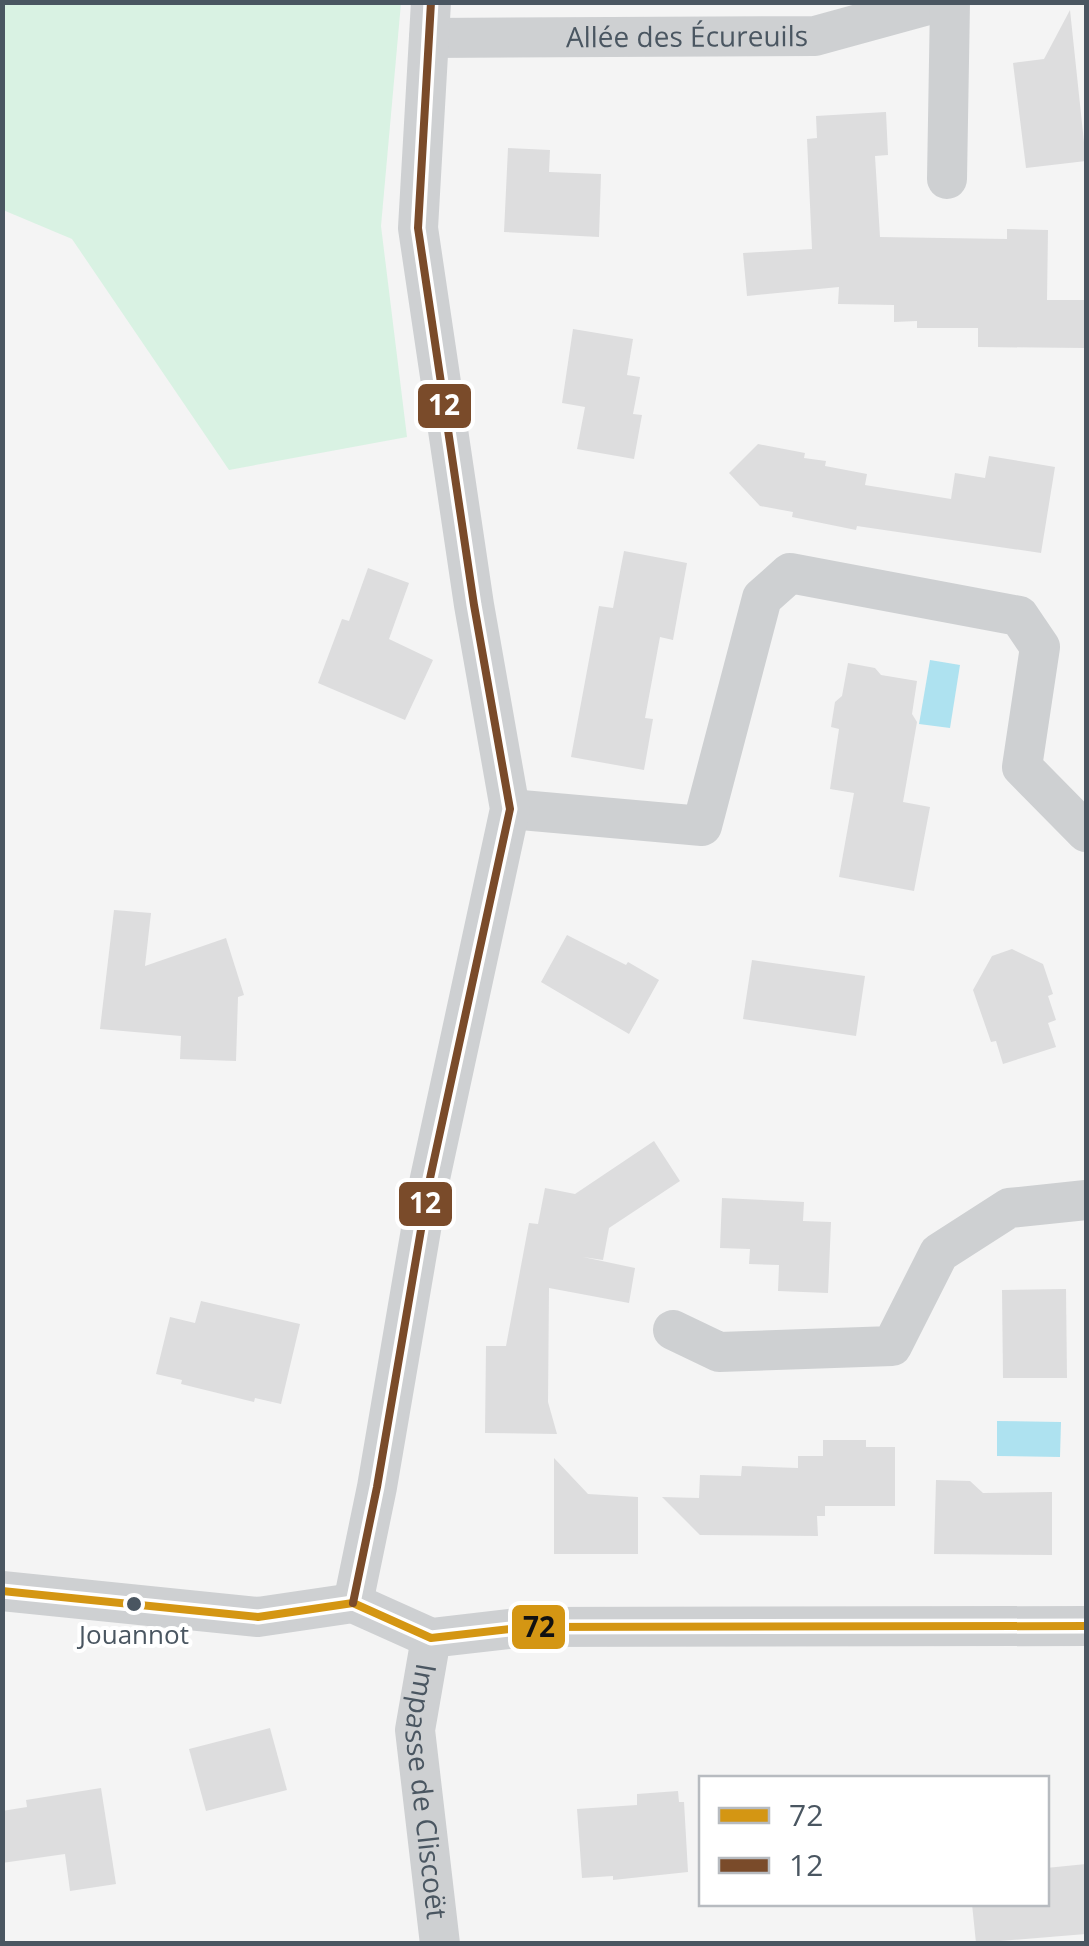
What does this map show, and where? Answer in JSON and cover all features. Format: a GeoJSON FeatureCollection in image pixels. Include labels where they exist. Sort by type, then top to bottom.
{"type":"FeatureCollection","features":[{"type":"Feature","properties":{"kind":"street","name":"Allée des Écureuils"},"geometry":{"type":"LineString","coordinates":[[430,20],[816,36],[939,2]]}},
{"type":"Feature","properties":{"kind":"street"},"geometry":{"type":"LineString","coordinates":[[947,178],[950,2]]}},
{"type":"Feature","properties":{"kind":"street"},"geometry":{"type":"LineString","coordinates":[[354,1603],[429,1182],[510,809],[474,604],[418,228],[430,20]]}},
{"type":"Feature","properties":{"kind":"street"},"geometry":{"type":"LineString","coordinates":[[510,809],[702,826],[762,598],[790,573],[1018,616],[1040,647],[1022,767],[1086,832]]}},
{"type":"Feature","properties":{"kind":"street"},"geometry":{"type":"LineString","coordinates":[[673,1330],[719,1352],[892,1346],[940,1253],[1008,1208],[1086,1200]]}},
{"type":"Feature","properties":{"kind":"street"},"geometry":{"type":"LineString","coordinates":[[2,1591],[258,1617],[354,1603],[432,1638],[527,1627],[1086,1626]]}},
{"type":"Feature","properties":{"kind":"street","name":"Impasse de Cliscoët"},"geometry":{"type":"LineString","coordinates":[[432,1638],[415,1730],[440,1944]]}},
{"type":"Feature","properties":{"kind":"green space"},"geometry":{"type":"Polygon","coordinates":[[[2,3],[401,3],[381,226],[407,437],[229,470],[72,239],[3,210],[2,3]]]}},
{"type":"Feature","properties":{"kind":"water"},"geometry":{"type":"Polygon","coordinates":[[[930,660],[960,665],[950,728],[919,724],[930,660]]]}},
{"type":"Feature","properties":{"kind":"water"},"geometry":{"type":"Polygon","coordinates":[[[997,1421],[1061,1422],[1060,1457],[997,1456],[997,1421]]]}},
{"type":"Feature","properties":{"kind":"building"},"geometry":{"type":"Polygon","coordinates":[[[1070,10],[1086,161],[1026,168],[1013,63],[1044,59],[1070,10]]]}},
{"type":"Feature","properties":{"kind":"building"},"geometry":{"type":"Polygon","coordinates":[[[886,112],[888,155],[875,156],[880,237],[1007,239],[1007,229],[1048,230],[1047,300],[1084,300],[1084,348],[978,347],[978,328],[917,328],[917,321],[894,322],[894,305],[838,304],[839,287],[747,296],[743,253],[812,249],[807,139],[817,138],[816,116],[886,112]]]}},
{"type":"Feature","properties":{"kind":"building"},"geometry":{"type":"Polygon","coordinates":[[[508,148],[550,150],[549,172],[601,174],[599,237],[504,232],[508,148]]]}},
{"type":"Feature","properties":{"kind":"building"},"geometry":{"type":"Polygon","coordinates":[[[573,329],[633,339],[627,375],[640,377],[633,414],[642,415],[634,459],[577,449],[585,407],[562,403],[573,329]]]}},
{"type":"Feature","properties":{"kind":"building"},"geometry":{"type":"Polygon","coordinates":[[[758,444],[805,453],[804,458],[826,461],[825,466],[867,474],[865,485],[951,499],[955,473],[985,478],[989,456],[1055,467],[1041,553],[857,526],[856,530],[760,506],[729,473],[758,444]]]}},
{"type":"Feature","properties":{"kind":"building"},"geometry":{"type":"Polygon","coordinates":[[[624,551],[687,563],[673,640],[660,637],[645,718],[653,719],[644,770],[571,757],[599,606],[613,608],[624,551]]]}},
{"type":"Feature","properties":{"kind":"building"},"geometry":{"type":"Polygon","coordinates":[[[368,568],[409,583],[389,639],[433,660],[405,720],[318,683],[342,619],[349,621],[368,568]]]}},
{"type":"Feature","properties":{"kind":"building"},"geometry":{"type":"Polygon","coordinates":[[[848,663],[875,668],[881,675],[917,681],[912,714],[917,722],[903,802],[930,807],[914,891],[839,877],[854,793],[830,789],[839,729],[831,727],[848,663]]]}},
{"type":"Feature","properties":{"kind":"building"},"geometry":{"type":"Polygon","coordinates":[[[114,910],[151,913],[145,966],[226,938],[244,995],[238,997],[236,1061],[180,1059],[181,1036],[100,1029],[114,910]]]}},
{"type":"Feature","properties":{"kind":"building"},"geometry":{"type":"Polygon","coordinates":[[[567,935],[659,980],[629,1034],[541,982],[567,935]]]}},
{"type":"Feature","properties":{"kind":"building"},"geometry":{"type":"Polygon","coordinates":[[[1012,949],[1043,964],[1053,994],[1048,996],[1056,1020],[1048,1023],[1056,1047],[1003,1064],[973,990],[992,956],[1012,949]]]}},
{"type":"Feature","properties":{"kind":"building"},"geometry":{"type":"Polygon","coordinates":[[[752,960],[865,976],[856,1036],[743,1019],[752,960]]]}},
{"type":"Feature","properties":{"kind":"building"},"geometry":{"type":"Polygon","coordinates":[[[654,1141],[680,1181],[609,1228],[603,1260],[583,1257],[635,1268],[629,1303],[549,1288],[548,1402],[557,1434],[485,1433],[486,1346],[506,1346],[529,1223],[538,1224],[545,1188],[575,1194],[654,1141]]]}},
{"type":"Feature","properties":{"kind":"building"},"geometry":{"type":"Polygon","coordinates":[[[722,1198],[804,1202],[803,1221],[831,1222],[828,1293],[778,1291],[779,1265],[749,1264],[750,1249],[720,1248],[722,1198]]]}},
{"type":"Feature","properties":{"kind":"building"},"geometry":{"type":"Polygon","coordinates":[[[1066,1289],[1067,1378],[1003,1378],[1002,1290],[1066,1289]]]}},
{"type":"Feature","properties":{"kind":"building"},"geometry":{"type":"Polygon","coordinates":[[[201,1301],[300,1324],[281,1404],[255,1398],[254,1402],[156,1374],[170,1317],[195,1323],[201,1301]]]}},
{"type":"Feature","properties":{"kind":"building"},"geometry":{"type":"Polygon","coordinates":[[[823,1440],[866,1440],[866,1447],[895,1447],[895,1506],[825,1506],[825,1516],[817,1516],[818,1536],[700,1535],[662,1497],[699,1498],[700,1475],[741,1476],[742,1466],[798,1468],[798,1456],[823,1456],[823,1440]]]}},
{"type":"Feature","properties":{"kind":"building"},"geometry":{"type":"Polygon","coordinates":[[[554,1458],[588,1494],[638,1497],[638,1554],[554,1554],[554,1458]]]}},
{"type":"Feature","properties":{"kind":"building"},"geometry":{"type":"Polygon","coordinates":[[[936,1480],[970,1481],[983,1493],[1052,1492],[1052,1555],[934,1554],[936,1480]]]}},
{"type":"Feature","properties":{"kind":"building"},"geometry":{"type":"Polygon","coordinates":[[[270,1728],[287,1790],[206,1811],[189,1749],[270,1728]]]}},
{"type":"Feature","properties":{"kind":"building"},"geometry":{"type":"Polygon","coordinates":[[[101,1788],[116,1884],[70,1891],[65,1854],[2,1863],[2,1811],[27,1807],[26,1800],[101,1788]]]}},
{"type":"Feature","properties":{"kind":"building"},"geometry":{"type":"Polygon","coordinates":[[[678,1791],[679,1802],[684,1802],[688,1872],[613,1880],[613,1876],[582,1878],[577,1809],[637,1805],[637,1794],[678,1791]]]}},
{"type":"Feature","properties":{"kind":"building"},"geometry":{"type":"Polygon","coordinates":[[[1086,1864],[1086,1934],[976,1943],[972,1906],[1049,1906],[1049,1868],[1086,1864]]]}},
{"type":"Feature","properties":{"kind":"transit line","name":"12"},"geometry":{"type":"LineString","coordinates":[[353,1603],[429,1183],[510,809],[474,605],[418,228],[431,2]]}},
{"type":"Feature","properties":{"kind":"transit line","name":"72"},"geometry":{"type":"LineString","coordinates":[[2,1591],[258,1617],[353,1603],[431,1638],[527,1627],[1086,1626]]}},
{"type":"Feature","properties":{"kind":"place","name":"Jouannot"},"geometry":{"type":"Point","coordinates":[134,1604]}}]}
